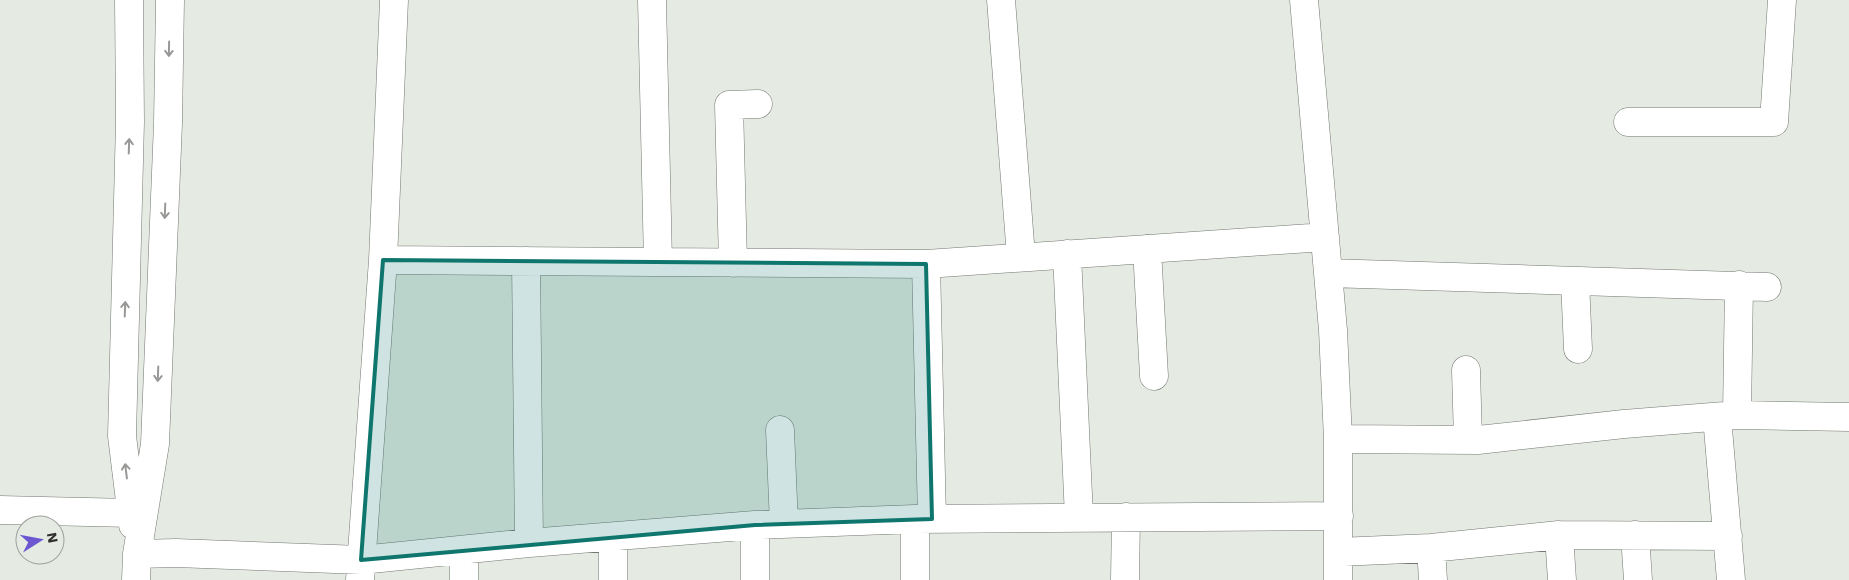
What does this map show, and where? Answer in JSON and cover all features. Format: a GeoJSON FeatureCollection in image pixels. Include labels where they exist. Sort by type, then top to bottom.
{"type":"FeatureCollection","features":[{"type":"Feature","properties":{"kind":"street"},"geometry":{"type":"LineString","coordinates":[[129,0],[130,122],[122,436],[136,567]]}},
{"type":"Feature","properties":{"kind":"street"},"geometry":{"type":"LineString","coordinates":[[136,567],[155,444],[168,123],[170,0]]}},
{"type":"Feature","properties":{"kind":"street"},"geometry":{"type":"LineString","coordinates":[[360,570],[383,260],[394,0]]}},
{"type":"Feature","properties":{"kind":"street"},"geometry":{"type":"LineString","coordinates":[[652,0],[658,262]]}},
{"type":"Feature","properties":{"kind":"street"},"geometry":{"type":"LineString","coordinates":[[1001,0],[1021,256]]}},
{"type":"Feature","properties":{"kind":"street"},"geometry":{"type":"LineString","coordinates":[[1304,0],[1328,274],[1338,438],[1338,580]]}},
{"type":"Feature","properties":{"kind":"street"},"geometry":{"type":"LineString","coordinates":[[1628,122],[1774,122],[1782,0]]}},
{"type":"Feature","properties":{"kind":"street"},"geometry":{"type":"LineString","coordinates":[[733,262],[730,105],[758,104]]}},
{"type":"Feature","properties":{"kind":"street"},"geometry":{"type":"LineString","coordinates":[[383,260],[926,264],[1021,256],[1325,237]]}},
{"type":"Feature","properties":{"kind":"street"},"geometry":{"type":"LineString","coordinates":[[1147,249],[1154,376]]}},
{"type":"Feature","properties":{"kind":"street"},"geometry":{"type":"LineString","coordinates":[[1067,254],[1078,517]]}},
{"type":"Feature","properties":{"kind":"street"},"geometry":{"type":"LineString","coordinates":[[526,261],[530,543]]}},
{"type":"Feature","properties":{"kind":"street"},"geometry":{"type":"LineString","coordinates":[[915,580],[924,519],[926,264]]}},
{"type":"Feature","properties":{"kind":"street"},"geometry":{"type":"LineString","coordinates":[[1328,274],[1767,286]]}},
{"type":"Feature","properties":{"kind":"street"},"geometry":{"type":"LineString","coordinates":[[1575,281],[1578,349]]}},
{"type":"Feature","properties":{"kind":"street"},"geometry":{"type":"LineString","coordinates":[[1732,580],[1728,536],[1727,416],[1739,286]]}},
{"type":"Feature","properties":{"kind":"street"},"geometry":{"type":"LineString","coordinates":[[1466,370],[1468,440]]}},
{"type":"Feature","properties":{"kind":"street"},"geometry":{"type":"LineString","coordinates":[[1338,438],[1468,440],[1727,416],[1849,417]]}},
{"type":"Feature","properties":{"kind":"street"},"geometry":{"type":"LineString","coordinates":[[780,430],[784,524]]}},
{"type":"Feature","properties":{"kind":"street"},"geometry":{"type":"LineString","coordinates":[[0,510],[131,513]]}},
{"type":"Feature","properties":{"kind":"street"},"geometry":{"type":"LineString","coordinates":[[136,567],[176,553],[360,570],[464,550],[530,543],[784,524],[924,519],[1339,516]]}},
{"type":"Feature","properties":{"kind":"street"},"geometry":{"type":"LineString","coordinates":[[1125,580],[1126,518]]}},
{"type":"Feature","properties":{"kind":"street"},"geometry":{"type":"LineString","coordinates":[[755,526],[755,580]]}},
{"type":"Feature","properties":{"kind":"street"},"geometry":{"type":"LineString","coordinates":[[1635,535],[1638,580]]}},
{"type":"Feature","properties":{"kind":"street"},"geometry":{"type":"LineString","coordinates":[[1338,552],[1431,548],[1559,536],[1728,536]]}},
{"type":"Feature","properties":{"kind":"street"},"geometry":{"type":"LineString","coordinates":[[1559,536],[1562,580]]}},
{"type":"Feature","properties":{"kind":"street"},"geometry":{"type":"LineString","coordinates":[[613,538],[613,580]]}},
{"type":"Feature","properties":{"kind":"street"},"geometry":{"type":"LineString","coordinates":[[1431,548],[1433,580]]}},
{"type":"Feature","properties":{"kind":"street"},"geometry":{"type":"LineString","coordinates":[[464,550],[464,580]]}},
{"type":"Feature","properties":{"kind":"highlighted area"},"geometry":{"type":"Polygon","coordinates":[[[383,260],[926,264],[932,519],[755,525],[361,560],[383,260]]]}}]}
